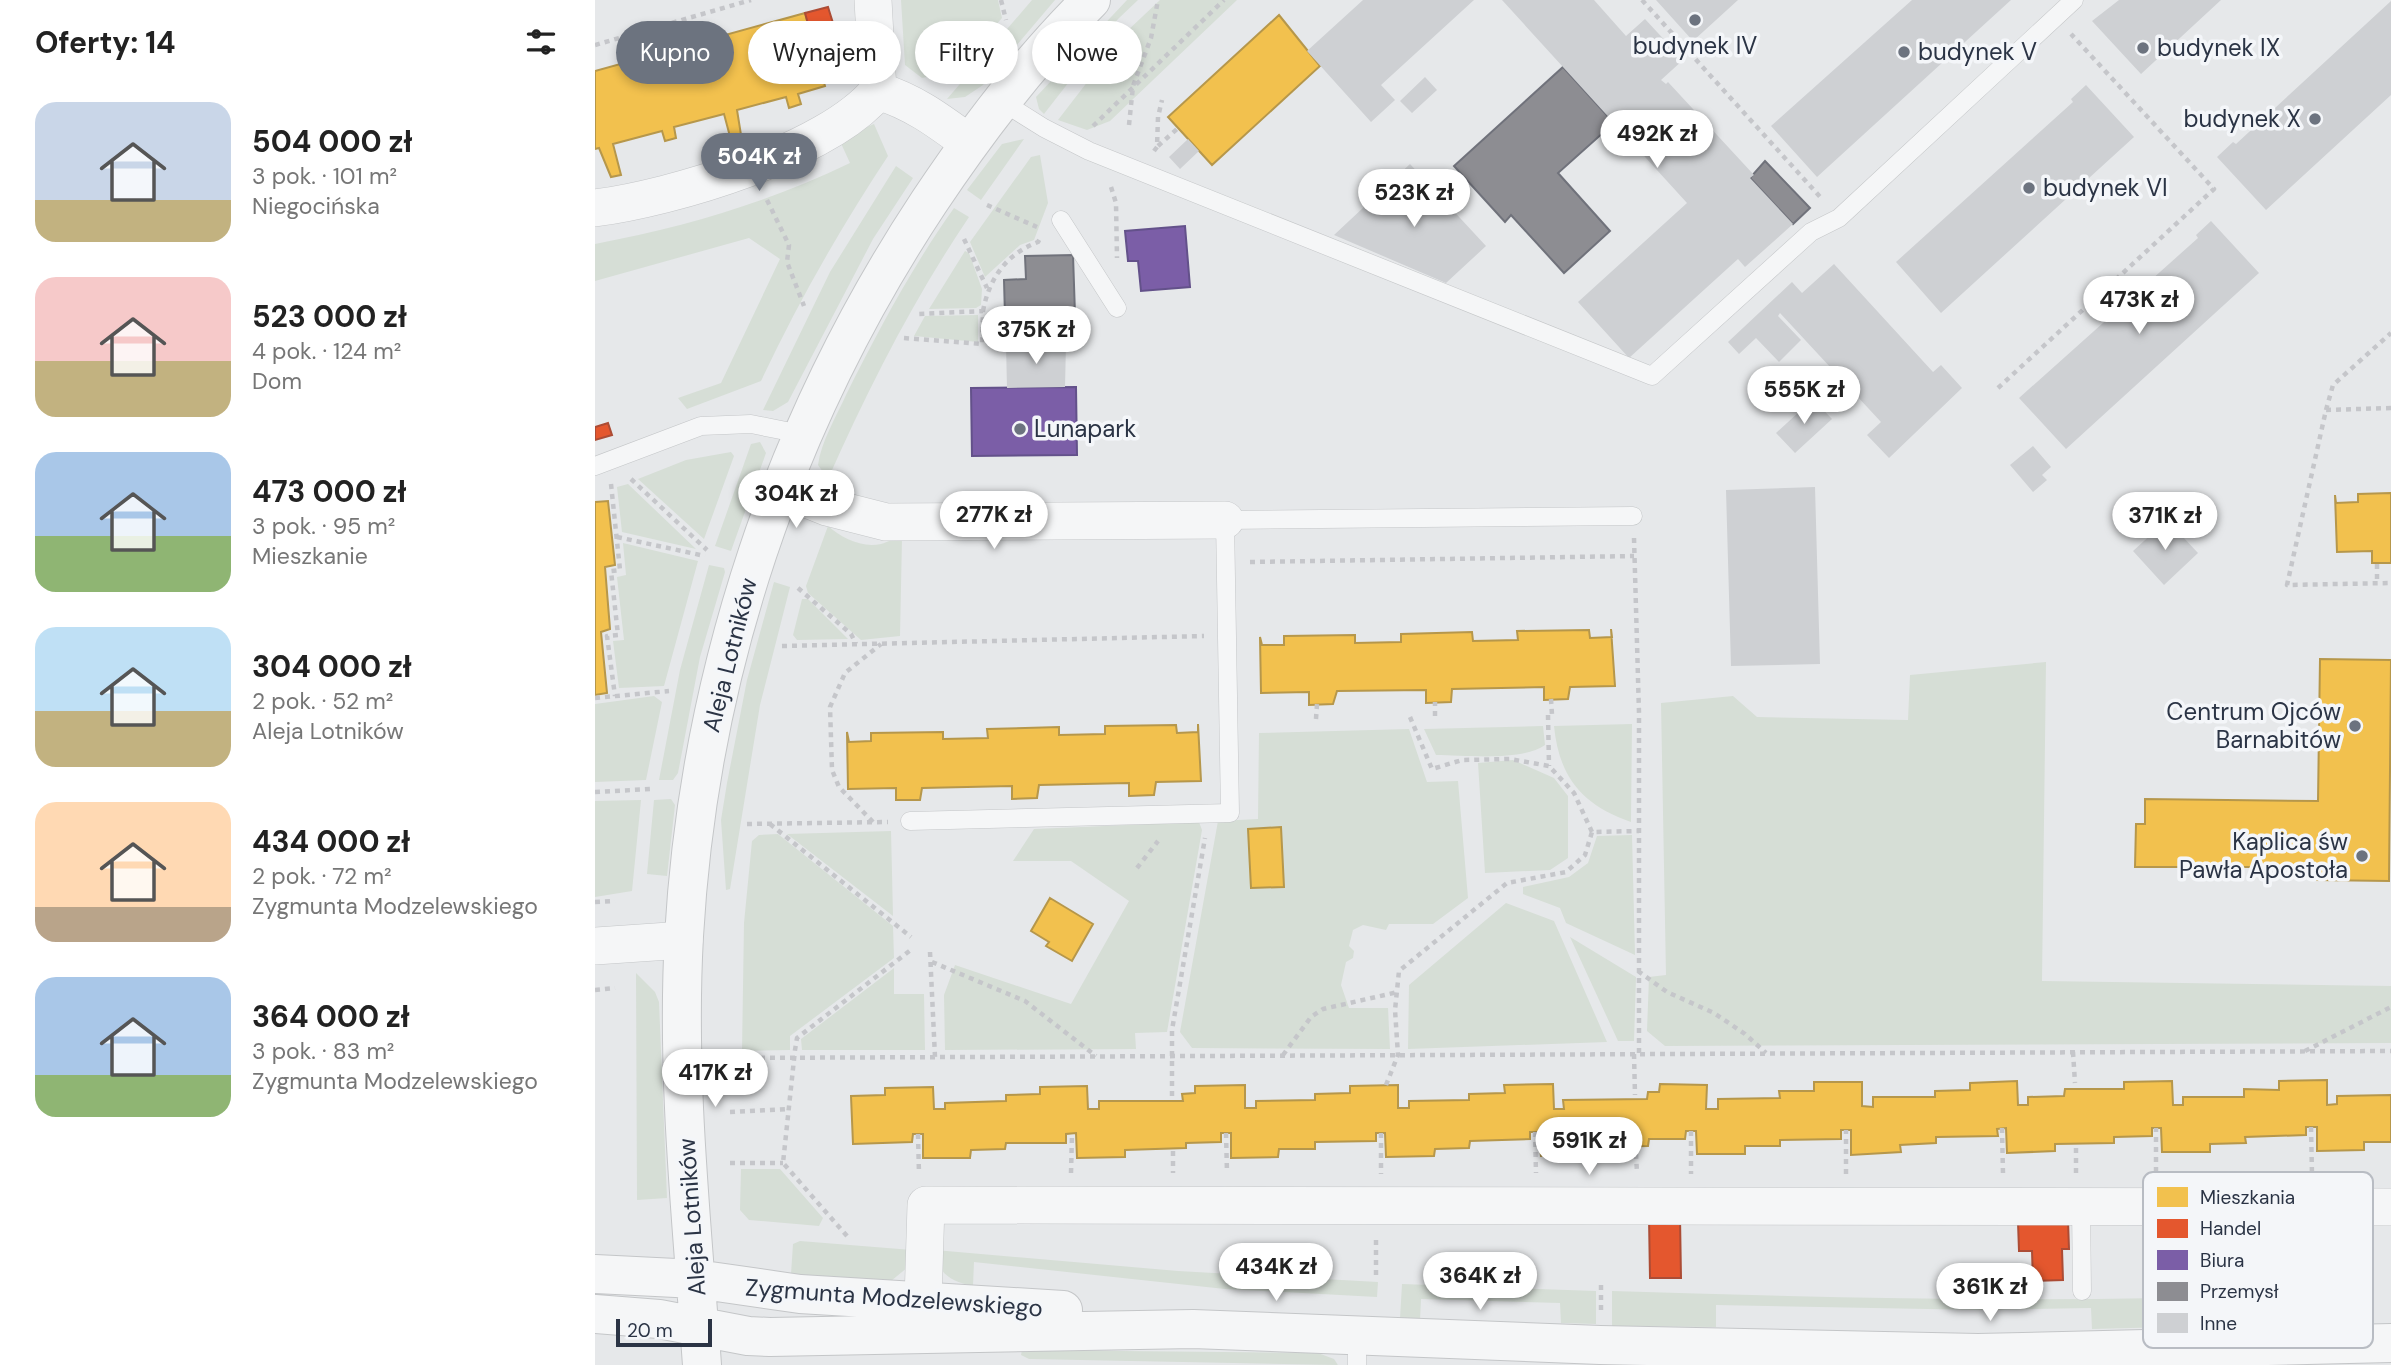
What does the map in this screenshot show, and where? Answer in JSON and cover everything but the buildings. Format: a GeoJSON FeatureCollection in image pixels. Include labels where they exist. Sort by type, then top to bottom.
{"type":"FeatureCollection","features":[{"type":"Feature","properties":{"kind":"street"},"geometry":{"type":"LineString","coordinates":[[595,208],[671,193],[725,176],[812,140],[863,108],[878,91],[873,0]]}},
{"type":"Feature","properties":{"kind":"street","name":"Aleja Lotników"},"geometry":{"type":"LineString","coordinates":[[701,1347],[684,1080],[684,940],[697,815],[711,723],[732,634],[779,488],[801,434],[887,265],[969,143],[1001,101],[1091,0]]}},
{"type":"Feature","properties":{"kind":"street"},"geometry":{"type":"LineString","coordinates":[[878,91],[917,105],[969,143]]}},
{"type":"Feature","properties":{"kind":"street"},"geometry":{"type":"LineString","coordinates":[[779,488],[827,507],[886,522],[1225,520]]}},
{"type":"Feature","properties":{"kind":"street"},"geometry":{"type":"LineString","coordinates":[[595,946],[684,940]]}},
{"type":"Feature","properties":{"kind":"street"},"geometry":{"type":"LineString","coordinates":[[923,1300],[926,1205],[2143,1206]]}},
{"type":"Feature","properties":{"kind":"street"},"geometry":{"type":"LineString","coordinates":[[2373,1207],[2391,1207]]}},
{"type":"Feature","properties":{"kind":"street","name":"Zygmunta Modzelewskiego"},"geometry":{"type":"LineString","coordinates":[[595,1274],[696,1279],[770,1292],[1081,1311],[1357,1351],[1600,1355],[1978,1353],[2184,1348]]}},
{"type":"Feature","properties":{"kind":"street","name":"Zygmunta Modzelewskiego"},"geometry":{"type":"LineString","coordinates":[[595,1314],[659,1319],[701,1347],[770,1337],[1193,1329]]}},
{"type":"Feature","properties":{"kind":"street","name":"Zygmunta Modzelewskiego"},"geometry":{"type":"LineString","coordinates":[[2373,1343],[2391,1343]]}},
{"type":"Feature","properties":{"kind":"lane"},"geometry":{"type":"LineString","coordinates":[[1001,101],[1076,145],[1137,171],[1652,376],[1811,232],[1839,218],[2074,0]]}},
{"type":"Feature","properties":{"kind":"lane"},"geometry":{"type":"LineString","coordinates":[[1061,220],[1117,308]]}},
{"type":"Feature","properties":{"kind":"lane"},"geometry":{"type":"LineString","coordinates":[[595,466],[701,426],[751,424],[801,434]]}},
{"type":"Feature","properties":{"kind":"lane"},"geometry":{"type":"LineString","coordinates":[[910,821],[1230,813],[1225,520],[1633,516]]}},
{"type":"Feature","properties":{"kind":"lane"},"geometry":{"type":"LineString","coordinates":[[2081,1206],[2082,1291]]}},
{"type":"Feature","properties":{"kind":"path"},"geometry":{"type":"LineString","coordinates":[[595,45],[751,0]]}},
{"type":"Feature","properties":{"kind":"path"},"geometry":{"type":"LineString","coordinates":[[1001,0],[1006,20]]}},
{"type":"Feature","properties":{"kind":"path"},"geometry":{"type":"LineString","coordinates":[[1129,125],[1133,86],[1151,38],[1159,0]]}},
{"type":"Feature","properties":{"kind":"path"},"geometry":{"type":"LineString","coordinates":[[1076,145],[1133,86],[1224,0]]}},
{"type":"Feature","properties":{"kind":"path"},"geometry":{"type":"LineString","coordinates":[[1642,0],[1839,218]]}},
{"type":"Feature","properties":{"kind":"path"},"geometry":{"type":"LineString","coordinates":[[1998,388],[2214,189],[2055,17]]}},
{"type":"Feature","properties":{"kind":"path"},"geometry":{"type":"LineString","coordinates":[[1157,147],[1158,117],[1162,100]]}},
{"type":"Feature","properties":{"kind":"path"},"geometry":{"type":"LineString","coordinates":[[1137,171],[1177,129]]}},
{"type":"Feature","properties":{"kind":"path"},"geometry":{"type":"LineString","coordinates":[[1111,160],[1108,178],[1116,203],[1117,308]]}},
{"type":"Feature","properties":{"kind":"path"},"geometry":{"type":"LineString","coordinates":[[767,200],[789,245],[787,262],[804,306]]}},
{"type":"Feature","properties":{"kind":"path"},"geometry":{"type":"LineString","coordinates":[[904,338],[982,344],[987,288],[997,272],[1023,248],[1038,242],[1044,230],[987,205]]}},
{"type":"Feature","properties":{"kind":"path"},"geometry":{"type":"LineString","coordinates":[[964,239],[987,288]]}},
{"type":"Feature","properties":{"kind":"path"},"geometry":{"type":"LineString","coordinates":[[918,314],[983,312]]}},
{"type":"Feature","properties":{"kind":"path"},"geometry":{"type":"LineString","coordinates":[[2391,333],[2333,385],[2287,585],[2391,583]]}},
{"type":"Feature","properties":{"kind":"path"},"geometry":{"type":"LineString","coordinates":[[2326,410],[2391,408]]}},
{"type":"Feature","properties":{"kind":"path"},"geometry":{"type":"LineString","coordinates":[[628,476],[707,550]]}},
{"type":"Feature","properties":{"kind":"path"},"geometry":{"type":"LineString","coordinates":[[610,482],[620,570],[611,571],[618,635],[607,636],[615,696]]}},
{"type":"Feature","properties":{"kind":"path"},"geometry":{"type":"LineString","coordinates":[[1633,516],[1639,831],[1635,1095]]}},
{"type":"Feature","properties":{"kind":"path"},"geometry":{"type":"LineString","coordinates":[[616,537],[705,556]]}},
{"type":"Feature","properties":{"kind":"path"},"geometry":{"type":"LineString","coordinates":[[1227,562],[1634,556]]}},
{"type":"Feature","properties":{"kind":"path"},"geometry":{"type":"LineString","coordinates":[[2377,564],[2377,583]]}},
{"type":"Feature","properties":{"kind":"path"},"geometry":{"type":"LineString","coordinates":[[798,588],[851,634],[856,644]]}},
{"type":"Feature","properties":{"kind":"path"},"geometry":{"type":"LineString","coordinates":[[782,646],[1228,635]]}},
{"type":"Feature","properties":{"kind":"path"},"geometry":{"type":"LineString","coordinates":[[873,822],[839,787],[832,771],[830,707],[845,673],[881,644]]}},
{"type":"Feature","properties":{"kind":"path"},"geometry":{"type":"LineString","coordinates":[[595,698],[669,691]]}},
{"type":"Feature","properties":{"kind":"path"},"geometry":{"type":"LineString","coordinates":[[1549,766],[1551,699]]}},
{"type":"Feature","properties":{"kind":"path"},"geometry":{"type":"LineString","coordinates":[[1435,702],[1435,716]]}},
{"type":"Feature","properties":{"kind":"path"},"geometry":{"type":"LineString","coordinates":[[1316,719],[1317,704]]}},
{"type":"Feature","properties":{"kind":"path"},"geometry":{"type":"LineString","coordinates":[[1386,1085],[1398,1055],[1395,1010],[1399,971],[1507,883],[1566,872],[1584,855],[1592,832],[1574,793],[1549,766],[1510,759],[1462,760],[1432,769],[1410,717]]}},
{"type":"Feature","properties":{"kind":"path"},"geometry":{"type":"LineString","coordinates":[[595,792],[651,789]]}},
{"type":"Feature","properties":{"kind":"path"},"geometry":{"type":"LineString","coordinates":[[1172,1096],[1172,1030],[1209,813]]}},
{"type":"Feature","properties":{"kind":"path"},"geometry":{"type":"LineString","coordinates":[[747,824],[910,821]]}},
{"type":"Feature","properties":{"kind":"path"},"geometry":{"type":"LineString","coordinates":[[770,824],[911,936]]}},
{"type":"Feature","properties":{"kind":"path"},"geometry":{"type":"LineString","coordinates":[[1592,832],[1639,831]]}},
{"type":"Feature","properties":{"kind":"path"},"geometry":{"type":"LineString","coordinates":[[595,902],[615,901]]}},
{"type":"Feature","properties":{"kind":"path"},"geometry":{"type":"LineString","coordinates":[[847,1236],[783,1163],[797,1038],[912,949]]}},
{"type":"Feature","properties":{"kind":"path"},"geometry":{"type":"LineString","coordinates":[[930,952],[935,1057]]}},
{"type":"Feature","properties":{"kind":"path"},"geometry":{"type":"LineString","coordinates":[[932,962],[1025,1001],[1097,1056]]}},
{"type":"Feature","properties":{"kind":"path"},"geometry":{"type":"LineString","coordinates":[[1638,971],[1667,992],[1714,1013],[1767,1053]]}},
{"type":"Feature","properties":{"kind":"path"},"geometry":{"type":"LineString","coordinates":[[595,990],[615,988]]}},
{"type":"Feature","properties":{"kind":"path"},"geometry":{"type":"LineString","coordinates":[[1282,1056],[1311,1017],[1323,1009],[1398,992]]}},
{"type":"Feature","properties":{"kind":"path"},"geometry":{"type":"LineString","coordinates":[[2304,1051],[2391,1007]]}},
{"type":"Feature","properties":{"kind":"path"},"geometry":{"type":"LineString","coordinates":[[730,1058],[2391,1051]]}},
{"type":"Feature","properties":{"kind":"path"},"geometry":{"type":"LineString","coordinates":[[2073,1052],[2075,1083]]}},
{"type":"Feature","properties":{"kind":"path"},"geometry":{"type":"LineString","coordinates":[[730,1111],[788,1109]]}},
{"type":"Feature","properties":{"kind":"path"},"geometry":{"type":"LineString","coordinates":[[2311,1127],[2312,1172]]}},
{"type":"Feature","properties":{"kind":"path"},"geometry":{"type":"LineString","coordinates":[[2002,1128],[2003,1150]]}},
{"type":"Feature","properties":{"kind":"path"},"geometry":{"type":"LineString","coordinates":[[2156,1128],[2156,1172]]}},
{"type":"Feature","properties":{"kind":"path"},"geometry":{"type":"LineString","coordinates":[[1846,1130],[1846,1152]]}},
{"type":"Feature","properties":{"kind":"path"},"geometry":{"type":"LineString","coordinates":[[1691,1131],[1691,1154]]}},
{"type":"Feature","properties":{"kind":"path"},"geometry":{"type":"LineString","coordinates":[[1535,1132],[1535,1157]]}},
{"type":"Feature","properties":{"kind":"path"},"geometry":{"type":"LineString","coordinates":[[1071,1160],[1072,1133]]}},
{"type":"Feature","properties":{"kind":"path"},"geometry":{"type":"LineString","coordinates":[[1226,1133],[1227,1153]]}},
{"type":"Feature","properties":{"kind":"path"},"geometry":{"type":"LineString","coordinates":[[1381,1133],[1381,1151]]}},
{"type":"Feature","properties":{"kind":"path"},"geometry":{"type":"LineString","coordinates":[[918,1134],[919,1156]]}},
{"type":"Feature","properties":{"kind":"path"},"geometry":{"type":"LineString","coordinates":[[1173,1151],[1173,1165]]}},
{"type":"Feature","properties":{"kind":"path"},"geometry":{"type":"LineString","coordinates":[[730,1163],[783,1163]]}},
{"type":"Feature","properties":{"kind":"shaded area"},"geometry":{"type":"Polygon","coordinates":[[[901,0],[998,0],[1002,18],[999,21],[915,21],[915,73],[905,65],[901,0]]]}},
{"type":"Feature","properties":{"kind":"shaded area"},"geometry":{"type":"Polygon","coordinates":[[[1032,0],[1055,0],[1037,21],[1032,21],[1032,27],[1018,44],[1018,21],[1014,21],[1032,0]]]}},
{"type":"Feature","properties":{"kind":"shaded area"},"geometry":{"type":"Polygon","coordinates":[[[1127,0],[1138,0],[1116,21],[1107,21],[1127,0]]]}},
{"type":"Feature","properties":{"kind":"shaded area"},"geometry":{"type":"Polygon","coordinates":[[[1160,0],[1237,0],[1110,121],[1087,130],[1058,120],[1086,84],[1142,84],[1142,21],[1138,21],[1160,0]]]}},
{"type":"Feature","properties":{"kind":"shaded area"},"geometry":{"type":"Polygon","coordinates":[[[960,84],[984,84],[965,97],[947,99],[960,84]]]}},
{"type":"Feature","properties":{"kind":"shaded area"},"geometry":{"type":"Polygon","coordinates":[[[1048,84],[1067,84],[1044,114],[1039,109],[1036,97],[1048,84]]]}},
{"type":"Feature","properties":{"kind":"shaded area"},"geometry":{"type":"Polygon","coordinates":[[[874,124],[888,156],[820,266],[761,381],[687,409],[678,398],[721,383],[780,259],[749,238],[595,281],[595,244],[661,230],[725,212],[819,177],[850,163],[839,139],[874,124]]]}},
{"type":"Feature","properties":{"kind":"shaded area"},"geometry":{"type":"Polygon","coordinates":[[[1024,139],[981,200],[967,190],[1002,144],[1024,139]]]}},
{"type":"Feature","properties":{"kind":"shaded area"},"geometry":{"type":"Polygon","coordinates":[[[1040,155],[1048,203],[1034,240],[1020,245],[985,277],[970,242],[1031,157],[1040,155]]]}},
{"type":"Feature","properties":{"kind":"shaded area"},"geometry":{"type":"Polygon","coordinates":[[[896,166],[913,178],[873,239],[788,402],[773,411],[763,410],[830,272],[896,166]]]}},
{"type":"Feature","properties":{"kind":"shaded area"},"geometry":{"type":"Polygon","coordinates":[[[954,208],[969,217],[929,280],[893,345],[828,479],[818,465],[829,430],[896,300],[954,208]]]}},
{"type":"Feature","properties":{"kind":"shaded area"},"geometry":{"type":"Polygon","coordinates":[[[965,251],[969,253],[982,289],[981,305],[976,308],[929,309],[965,251]]]}},
{"type":"Feature","properties":{"kind":"shaded area"},"geometry":{"type":"Polygon","coordinates":[[[978,315],[978,342],[914,336],[925,316],[978,315]]]}},
{"type":"Feature","properties":{"kind":"shaded area"},"geometry":{"type":"Polygon","coordinates":[[[760,442],[766,453],[731,551],[715,546],[751,444],[760,442]]]}},
{"type":"Feature","properties":{"kind":"shaded area"},"geometry":{"type":"Polygon","coordinates":[[[731,452],[734,456],[704,539],[638,479],[686,460],[731,452]]]}},
{"type":"Feature","properties":{"kind":"shaded area"},"geometry":{"type":"Polygon","coordinates":[[[628,484],[696,549],[622,532],[617,487],[628,484]]]}},
{"type":"Feature","properties":{"kind":"shaded area"},"geometry":{"type":"Polygon","coordinates":[[[828,526],[846,538],[866,545],[902,538],[900,636],[861,640],[808,593],[806,586],[828,526]]]}},
{"type":"Feature","properties":{"kind":"shaded area"},"geometry":{"type":"Polygon","coordinates":[[[623,543],[698,561],[664,686],[619,688],[613,641],[624,640],[617,577],[626,575],[623,543]]]}},
{"type":"Feature","properties":{"kind":"shaded area"},"geometry":{"type":"Polygon","coordinates":[[[709,565],[724,568],[725,572],[700,657],[678,773],[673,780],[659,780],[680,670],[709,565]]]}},
{"type":"Feature","properties":{"kind":"shaded area"},"geometry":{"type":"Polygon","coordinates":[[[774,582],[790,587],[760,705],[730,889],[726,890],[721,820],[747,680],[774,582]]]}},
{"type":"Feature","properties":{"kind":"shaded area"},"geometry":{"type":"Polygon","coordinates":[[[802,599],[808,599],[848,639],[797,640],[793,635],[802,599]]]}},
{"type":"Feature","properties":{"kind":"shaded area"},"geometry":{"type":"Polygon","coordinates":[[[2046,662],[2042,981],[2391,986],[2391,1043],[1665,1046],[1647,1031],[1649,977],[1666,975],[1661,703],[1733,696],[1757,717],[1908,720],[1910,675],[2046,662]]]}},
{"type":"Feature","properties":{"kind":"shaded area"},"geometry":{"type":"Polygon","coordinates":[[[654,696],[662,702],[646,780],[595,782],[595,704],[654,696]]]}},
{"type":"Feature","properties":{"kind":"shaded area"},"geometry":{"type":"Polygon","coordinates":[[[1632,724],[1631,822],[1599,807],[1576,787],[1561,760],[1554,726],[1632,724]]]}},
{"type":"Feature","properties":{"kind":"shaded area"},"geometry":{"type":"Polygon","coordinates":[[[1543,726],[1545,745],[1508,756],[1436,755],[1424,729],[1543,726]]]}},
{"type":"Feature","properties":{"kind":"shaded area"},"geometry":{"type":"Polygon","coordinates":[[[1409,729],[1427,782],[1458,781],[1468,898],[1433,924],[1389,924],[1386,930],[1363,925],[1353,930],[1349,946],[1354,951],[1353,958],[1346,962],[1341,985],[1349,1008],[1388,1008],[1390,1049],[1192,1048],[1180,1032],[1218,821],[1258,819],[1259,733],[1409,729]]]}},
{"type":"Feature","properties":{"kind":"shaded area"},"geometry":{"type":"Polygon","coordinates":[[[1513,760],[1554,778],[1568,796],[1568,858],[1550,870],[1485,873],[1478,763],[1513,760]]]}},
{"type":"Feature","properties":{"kind":"shaded area"},"geometry":{"type":"Polygon","coordinates":[[[671,799],[675,805],[667,876],[647,874],[654,800],[671,799]]]}},
{"type":"Feature","properties":{"kind":"shaded area"},"geometry":{"type":"Polygon","coordinates":[[[641,800],[632,891],[595,897],[595,801],[641,800]]]}},
{"type":"Feature","properties":{"kind":"shaded area"},"geometry":{"type":"Polygon","coordinates":[[[1199,822],[1202,830],[1167,1032],[1135,1033],[1136,1049],[945,1050],[944,995],[955,965],[1071,1004],[1129,901],[1071,861],[1013,861],[1034,829],[1199,822]]]}},
{"type":"Feature","properties":{"kind":"shaded area"},"geometry":{"type":"Polygon","coordinates":[[[891,831],[893,916],[787,834],[891,831]]]}},
{"type":"Feature","properties":{"kind":"shaded area"},"geometry":{"type":"Polygon","coordinates":[[[778,834],[893,926],[894,958],[790,1036],[790,1050],[742,1051],[744,923],[752,841],[759,835],[778,834]]]}},
{"type":"Feature","properties":{"kind":"shaded area"},"geometry":{"type":"Polygon","coordinates":[[[1632,835],[1635,955],[1566,923],[1560,908],[1523,894],[1523,887],[1569,877],[1588,863],[1597,836],[1632,835]]]}},
{"type":"Feature","properties":{"kind":"shaded area"},"geometry":{"type":"Polygon","coordinates":[[[1506,903],[1554,921],[1607,1042],[1408,1049],[1409,985],[1506,903]]]}},
{"type":"Feature","properties":{"kind":"shaded area"},"geometry":{"type":"Polygon","coordinates":[[[1570,937],[1636,977],[1634,1041],[1618,1041],[1570,937]]]}},
{"type":"Feature","properties":{"kind":"shaded area"},"geometry":{"type":"Polygon","coordinates":[[[894,968],[894,994],[924,994],[925,1050],[802,1050],[801,1039],[894,968]]]}},
{"type":"Feature","properties":{"kind":"shaded area"},"geometry":{"type":"Polygon","coordinates":[[[636,973],[655,992],[659,1002],[667,1198],[637,1200],[636,973]]]}},
{"type":"Feature","properties":{"kind":"shaded area"},"geometry":{"type":"Polygon","coordinates":[[[741,1169],[780,1169],[823,1218],[819,1226],[749,1220],[740,1210],[741,1169]]]}},
{"type":"Feature","properties":{"kind":"shaded area"},"geometry":{"type":"Polygon","coordinates":[[[800,1241],[912,1250],[908,1267],[891,1281],[791,1274],[793,1244],[800,1241]]]}},
{"type":"Feature","properties":{"kind":"shaded area"},"geometry":{"type":"Polygon","coordinates":[[[935,1250],[1178,1271],[1378,1282],[1377,1297],[1225,1289],[974,1262],[973,1286],[947,1276],[939,1265],[935,1250]]]}},
{"type":"Feature","properties":{"kind":"shaded area"},"geometry":{"type":"Polygon","coordinates":[[[1402,1284],[1596,1291],[1596,1324],[1561,1323],[1560,1303],[1421,1299],[1420,1320],[1400,1319],[1402,1284]]]}},
{"type":"Feature","properties":{"kind":"shaded area"},"geometry":{"type":"Polygon","coordinates":[[[1612,1291],[1894,1298],[2143,1298],[2143,1328],[2092,1329],[2091,1308],[1982,1310],[1716,1305],[1716,1327],[1612,1326],[1612,1291]]]}},
{"type":"Feature","properties":{"kind":"shaded area"},"geometry":{"type":"Polygon","coordinates":[[[1022,1350],[1318,1353],[1334,1359],[1338,1365],[1029,1359],[1021,1355],[1022,1350]]]}},
{"type":"Feature","properties":{"kind":"place","name":"budynek IV"},"geometry":{"type":"Point","coordinates":[1695,20]}},
{"type":"Feature","properties":{"kind":"place","name":"budynek IX"},"geometry":{"type":"Point","coordinates":[2143,48]}},
{"type":"Feature","properties":{"kind":"place","name":"budynek V"},"geometry":{"type":"Point","coordinates":[1904,52]}},
{"type":"Feature","properties":{"kind":"place","name":"budynek X"},"geometry":{"type":"Point","coordinates":[2315,119]}},
{"type":"Feature","properties":{"kind":"place","name":"budynek VI"},"geometry":{"type":"Point","coordinates":[2029,188]}},
{"type":"Feature","properties":{"kind":"place","name":"Lunapark"},"geometry":{"type":"Point","coordinates":[1020,429]}},
{"type":"Feature","properties":{"kind":"place","name":"Centrum Ojców Barnabitów"},"geometry":{"type":"Point","coordinates":[2355,726]}},
{"type":"Feature","properties":{"kind":"place","name":"Kaplica św Pawła Apostoła"},"geometry":{"type":"Point","coordinates":[2362,856]}}]}
